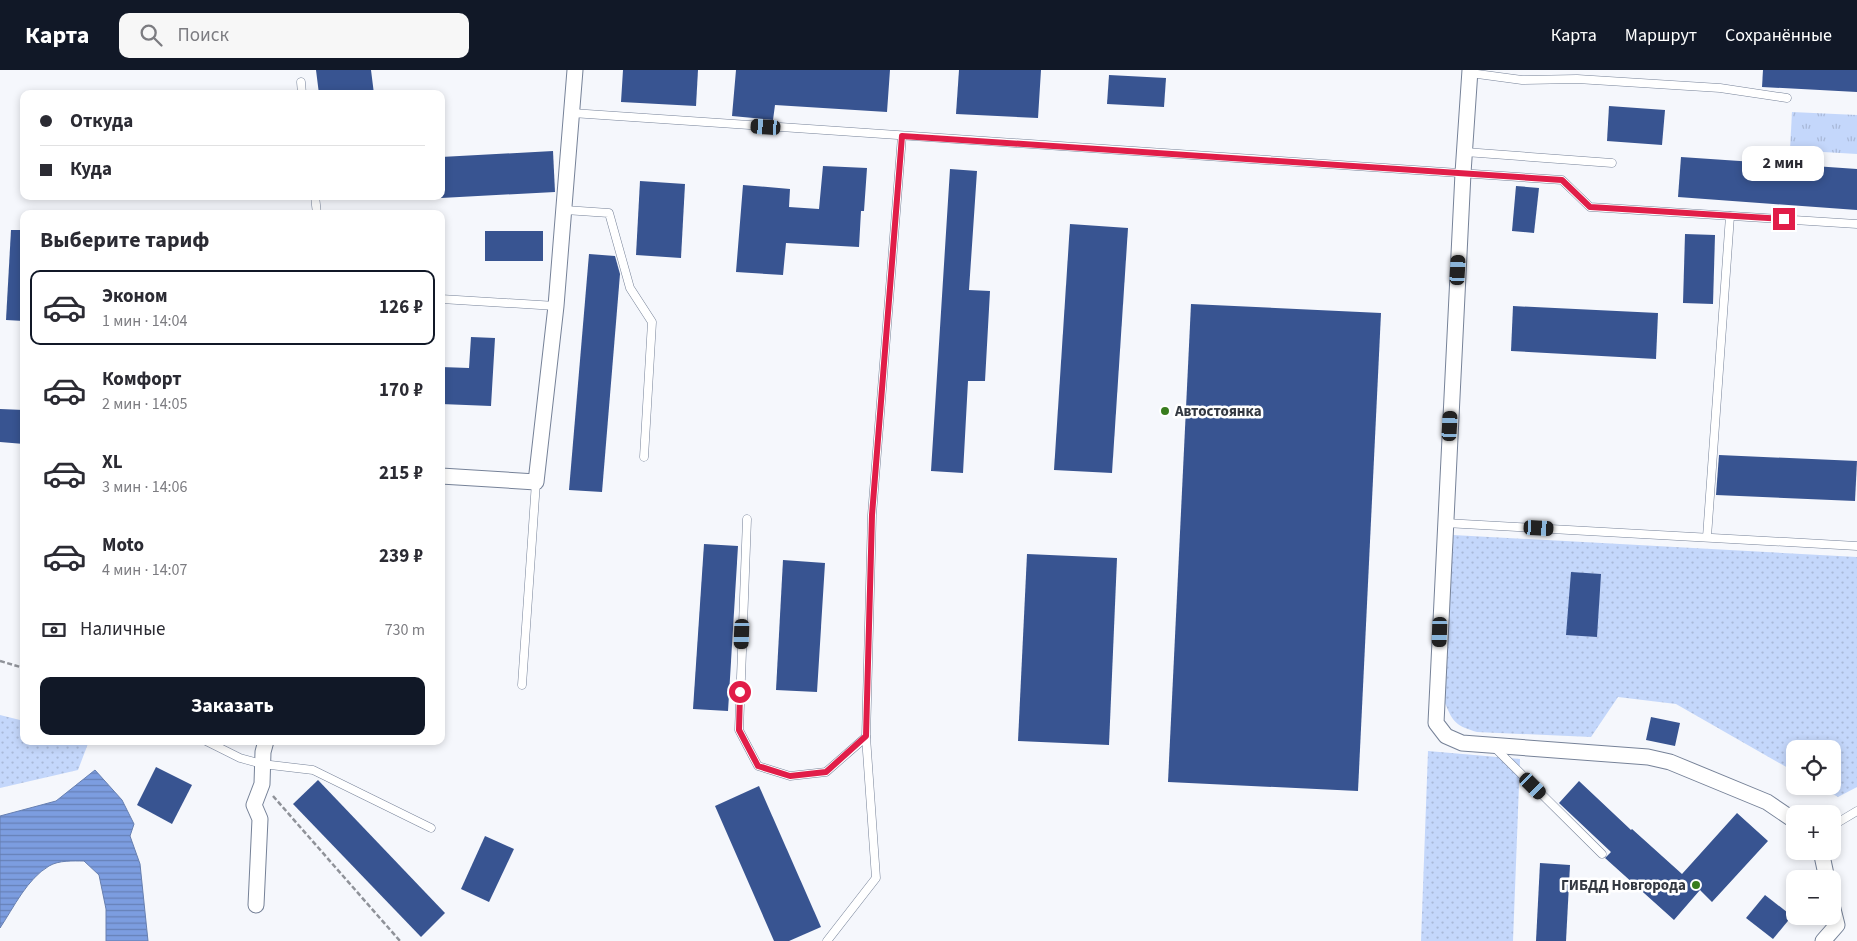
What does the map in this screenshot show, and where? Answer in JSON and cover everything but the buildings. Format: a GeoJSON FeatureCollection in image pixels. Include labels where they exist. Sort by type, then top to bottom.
{"type":"FeatureCollection","features":[{"type":"Feature","properties":{"kind":"street"},"geometry":{"type":"LineString","coordinates":[[445,476],[536,482],[556,306],[575,70]]}},
{"type":"Feature","properties":{"kind":"street"},"geometry":{"type":"LineString","coordinates":[[1470,71],[1464,152],[1436,723],[1446,736],[1462,743],[1648,757],[1670,762],[1767,802],[1786,815]]}},
{"type":"Feature","properties":{"kind":"street"},"geometry":{"type":"LineString","coordinates":[[256,905],[260,819],[254,805],[262,784],[265,745]]}},
{"type":"Feature","properties":{"kind":"street"},"geometry":{"type":"LineString","coordinates":[[1823,941],[1837,925]]}},
{"type":"Feature","properties":{"kind":"lane"},"geometry":{"type":"LineString","coordinates":[[1470,71],[1522,80],[1577,79],[1720,88],[1787,98]]}},
{"type":"Feature","properties":{"kind":"lane"},"geometry":{"type":"LineString","coordinates":[[301,82],[302,90]]}},
{"type":"Feature","properties":{"kind":"lane"},"geometry":{"type":"LineString","coordinates":[[572,113],[1562,180],[1590,207],[1857,224]]}},
{"type":"Feature","properties":{"kind":"lane"},"geometry":{"type":"LineString","coordinates":[[827,941],[876,878],[866,736],[872,515],[902,136]]}},
{"type":"Feature","properties":{"kind":"lane"},"geometry":{"type":"LineString","coordinates":[[1464,152],[1612,164]]}},
{"type":"Feature","properties":{"kind":"lane"},"geometry":{"type":"LineString","coordinates":[[565,210],[609,213],[630,288],[652,322],[644,457]]}},
{"type":"Feature","properties":{"kind":"lane"},"geometry":{"type":"LineString","coordinates":[[1707,537],[1730,216]]}},
{"type":"Feature","properties":{"kind":"lane"},"geometry":{"type":"LineString","coordinates":[[445,299],[556,306]]}},
{"type":"Feature","properties":{"kind":"lane"},"geometry":{"type":"LineString","coordinates":[[522,685],[536,482]]}},
{"type":"Feature","properties":{"kind":"lane"},"geometry":{"type":"LineString","coordinates":[[747,518],[739,730],[758,766],[790,776],[826,772],[866,736]]}},
{"type":"Feature","properties":{"kind":"lane"},"geometry":{"type":"LineString","coordinates":[[1445,523],[1857,546]]}},
{"type":"Feature","properties":{"kind":"lane"},"geometry":{"type":"LineString","coordinates":[[214,745],[240,758],[262,764],[313,770],[431,828]]}},
{"type":"Feature","properties":{"kind":"lane"},"geometry":{"type":"LineString","coordinates":[[1492,746],[1602,854]]}},
{"type":"Feature","properties":{"kind":"lane"},"geometry":{"type":"LineString","coordinates":[[1841,821],[1857,811]]}},
{"type":"Feature","properties":{"kind":"path"},"geometry":{"type":"LineString","coordinates":[[0,661],[20,667]]}},
{"type":"Feature","properties":{"kind":"path"},"geometry":{"type":"LineString","coordinates":[[262,784],[400,941]]}},
{"type":"Feature","properties":{"kind":"green space"},"geometry":{"type":"Polygon","coordinates":[[[1792,112],[1857,115],[1857,154],[1790,150],[1792,112]]]}},
{"type":"Feature","properties":{"kind":"green space"},"geometry":{"type":"Polygon","coordinates":[[[1453,535],[1857,557],[1857,787],[1838,797],[1835,795],[1841,795],[1841,740],[1786,740],[1786,767],[1676,704],[1618,697],[1591,737],[1477,732],[1456,723],[1445,703],[1453,535]]]}},
{"type":"Feature","properties":{"kind":"green space"},"geometry":{"type":"Polygon","coordinates":[[[0,715],[20,720],[20,745],[87,745],[78,770],[0,788],[0,715]]]}},
{"type":"Feature","properties":{"kind":"green space"},"geometry":{"type":"Polygon","coordinates":[[[1428,751],[1520,759],[1513,941],[1421,941],[1428,751]]]}},
{"type":"Feature","properties":{"kind":"water"},"geometry":{"type":"Polygon","coordinates":[[[95,770],[122,800],[134,824],[130,836],[140,864],[148,941],[106,941],[106,909],[99,875],[84,861],[57,863],[41,872],[22,894],[0,928],[0,816],[56,801],[95,770]]]}},
{"type":"Feature","properties":{"kind":"place","name":"Автостоянка"},"geometry":{"type":"Point","coordinates":[1165,411]}},
{"type":"Feature","properties":{"kind":"place","name":"ГИБДД Новгорода"},"geometry":{"type":"Point","coordinates":[1696,885]}},
{"type":"Feature","properties":{"kind":"route"},"geometry":{"type":"LineString","coordinates":[[740,692],[739,730],[758,766],[790,776],[826,772],[866,736],[872,515],[902,136],[1562,180],[1590,207],[1784,219]]}}]}
